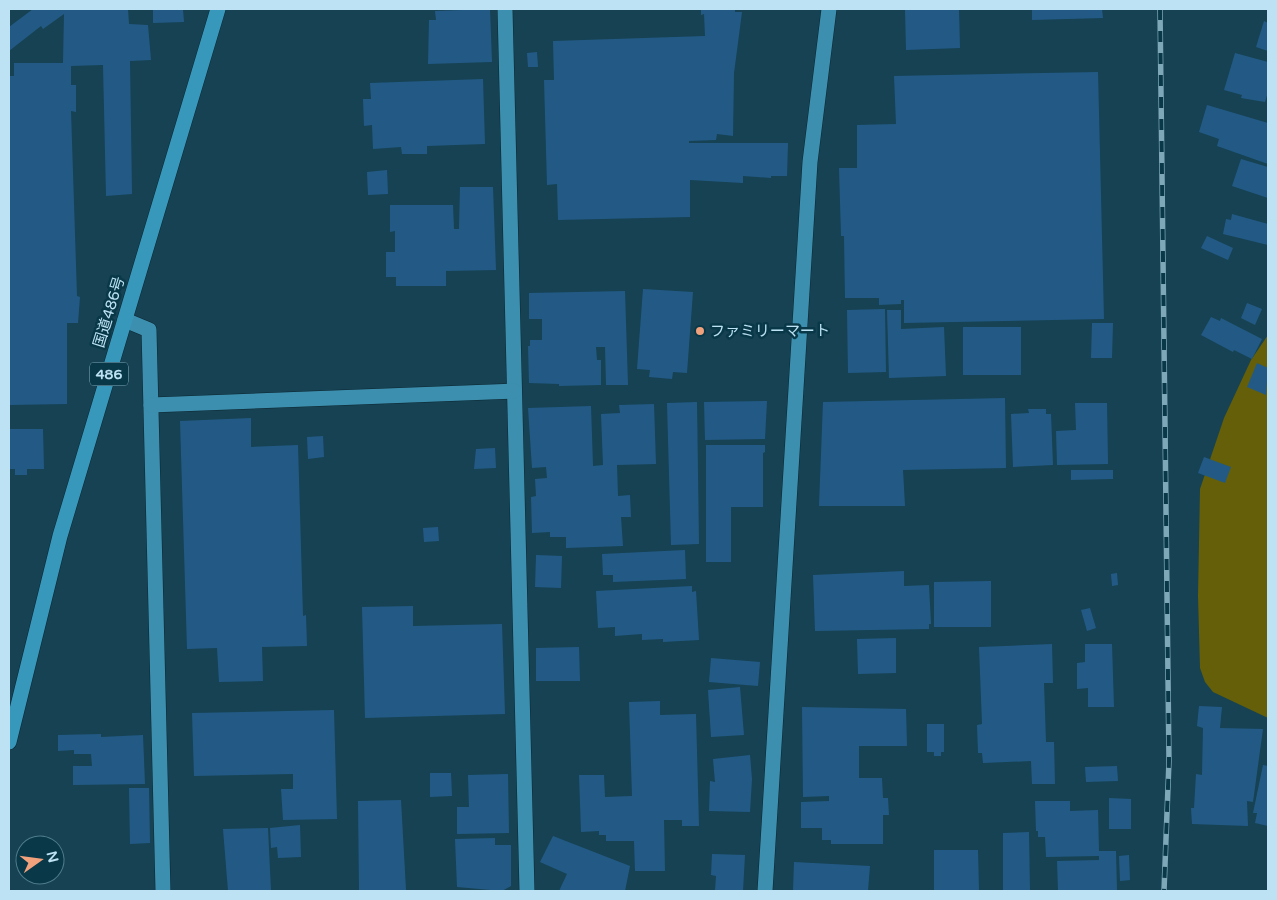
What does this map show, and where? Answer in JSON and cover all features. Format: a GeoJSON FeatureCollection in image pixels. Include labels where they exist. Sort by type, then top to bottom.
{"type":"FeatureCollection","features":[{"type":"Feature","properties":{"kind":"highway","name":"国道486号"},"geometry":{"type":"LineString","coordinates":[[9,742],[60,536],[218,9]]}},
{"type":"Feature","properties":{"kind":"street"},"geometry":{"type":"LineString","coordinates":[[505,9],[527,891]]}},
{"type":"Feature","properties":{"kind":"street"},"geometry":{"type":"LineString","coordinates":[[765,891],[810,162],[829,9]]}},
{"type":"Feature","properties":{"kind":"street"},"geometry":{"type":"LineString","coordinates":[[125,320],[149,330],[164,891]]}},
{"type":"Feature","properties":{"kind":"street"},"geometry":{"type":"LineString","coordinates":[[151,405],[514,391]]}},
{"type":"Feature","properties":{"kind":"shaded area"},"geometry":{"type":"Polygon","coordinates":[[[1268,335],[1268,718],[1213,692],[1205,682],[1200,668],[1198,596],[1200,489],[1224,418],[1251,360],[1268,335]]]}},
{"type":"Feature","properties":{"kind":"building"},"geometry":{"type":"Polygon","coordinates":[[[33,9],[128,9],[129,24],[148,25],[151,60],[130,61],[132,194],[106,196],[103,65],[71,66],[71,85],[76,85],[76,112],[71,111],[77,296],[80,297],[78,323],[67,323],[67,404],[9,405],[9,76],[14,76],[14,63],[63,63],[64,14],[43,29],[41,26],[9,51],[9,27],[33,9]]]}},
{"type":"Feature","properties":{"kind":"building"},"geometry":{"type":"Polygon","coordinates":[[[153,9],[183,9],[184,22],[153,23],[153,9]]]}},
{"type":"Feature","properties":{"kind":"building"},"geometry":{"type":"Polygon","coordinates":[[[490,9],[492,62],[428,64],[429,20],[436,20],[435,11],[490,9]]]}},
{"type":"Feature","properties":{"kind":"building"},"geometry":{"type":"Polygon","coordinates":[[[701,9],[735,9],[735,12],[742,12],[734,73],[733,136],[717,134],[716,140],[689,141],[689,143],[788,143],[787,176],[771,176],[771,178],[743,176],[743,183],[690,180],[690,217],[558,220],[557,184],[547,185],[544,80],[554,80],[553,41],[705,36],[704,14],[701,15],[701,9]]]}},
{"type":"Feature","properties":{"kind":"building"},"geometry":{"type":"Polygon","coordinates":[[[905,9],[959,9],[960,48],[906,50],[905,9]]]}},
{"type":"Feature","properties":{"kind":"building"},"geometry":{"type":"Polygon","coordinates":[[[1032,9],[1102,9],[1103,18],[1032,20],[1032,9]]]}},
{"type":"Feature","properties":{"kind":"building"},"geometry":{"type":"Polygon","coordinates":[[[1264,21],[1268,23],[1268,51],[1256,47],[1264,21]]]}},
{"type":"Feature","properties":{"kind":"building"},"geometry":{"type":"Polygon","coordinates":[[[537,52],[538,67],[528,67],[527,53],[537,52]]]}},
{"type":"Feature","properties":{"kind":"building"},"geometry":{"type":"Polygon","coordinates":[[[1235,53],[1268,62],[1268,92],[1265,102],[1241,98],[1242,95],[1224,90],[1235,53]]]}},
{"type":"Feature","properties":{"kind":"building"},"geometry":{"type":"Polygon","coordinates":[[[1098,72],[1104,319],[904,323],[904,300],[901,300],[901,304],[879,305],[879,298],[845,298],[844,236],[841,236],[839,168],[857,168],[857,125],[896,124],[894,76],[1098,72]]]}},
{"type":"Feature","properties":{"kind":"building"},"geometry":{"type":"Polygon","coordinates":[[[483,79],[485,144],[427,146],[427,154],[402,154],[401,147],[373,149],[372,125],[364,126],[363,99],[371,99],[370,83],[483,79]]]}},
{"type":"Feature","properties":{"kind":"building"},"geometry":{"type":"Polygon","coordinates":[[[1207,105],[1268,123],[1268,164],[1217,146],[1219,139],[1199,132],[1207,105]]]}},
{"type":"Feature","properties":{"kind":"building"},"geometry":{"type":"Polygon","coordinates":[[[1241,159],[1268,167],[1268,198],[1232,186],[1241,159]]]}},
{"type":"Feature","properties":{"kind":"building"},"geometry":{"type":"Polygon","coordinates":[[[387,170],[388,194],[368,195],[367,172],[387,170]]]}},
{"type":"Feature","properties":{"kind":"building"},"geometry":{"type":"Polygon","coordinates":[[[460,187],[493,187],[496,270],[446,271],[446,286],[396,286],[396,277],[386,277],[386,252],[395,252],[395,231],[390,232],[390,205],[453,205],[454,229],[459,229],[460,187]]]}},
{"type":"Feature","properties":{"kind":"building"},"geometry":{"type":"Polygon","coordinates":[[[1232,214],[1268,224],[1268,245],[1223,234],[1226,219],[1231,220],[1232,214]]]}},
{"type":"Feature","properties":{"kind":"building"},"geometry":{"type":"Polygon","coordinates":[[[1207,236],[1233,248],[1228,260],[1201,248],[1207,236]]]}},
{"type":"Feature","properties":{"kind":"building"},"geometry":{"type":"Polygon","coordinates":[[[643,289],[693,292],[687,373],[673,372],[672,379],[649,377],[650,370],[637,369],[643,289]]]}},
{"type":"Feature","properties":{"kind":"building"},"geometry":{"type":"Polygon","coordinates":[[[625,291],[628,385],[606,385],[605,347],[596,347],[597,360],[601,360],[601,385],[559,386],[559,384],[529,383],[528,346],[530,346],[530,340],[542,340],[542,319],[529,319],[529,293],[625,291]]]}},
{"type":"Feature","properties":{"kind":"building"},"geometry":{"type":"Polygon","coordinates":[[[1247,303],[1262,309],[1255,325],[1241,318],[1247,303]]]}},
{"type":"Feature","properties":{"kind":"building"},"geometry":{"type":"Polygon","coordinates":[[[885,309],[886,372],[848,373],[847,310],[885,309]]]}},
{"type":"Feature","properties":{"kind":"building"},"geometry":{"type":"Polygon","coordinates":[[[887,310],[901,310],[901,329],[944,327],[946,376],[889,378],[887,310]]]}},
{"type":"Feature","properties":{"kind":"building"},"geometry":{"type":"Polygon","coordinates":[[[1211,317],[1220,321],[1221,318],[1262,339],[1252,359],[1234,350],[1233,352],[1201,335],[1211,317]]]}},
{"type":"Feature","properties":{"kind":"building"},"geometry":{"type":"Polygon","coordinates":[[[1092,323],[1113,323],[1112,358],[1091,358],[1092,323]]]}},
{"type":"Feature","properties":{"kind":"building"},"geometry":{"type":"Polygon","coordinates":[[[963,327],[1021,327],[1021,375],[963,375],[963,327]]]}},
{"type":"Feature","properties":{"kind":"building"},"geometry":{"type":"Polygon","coordinates":[[[1257,363],[1268,368],[1266,395],[1247,387],[1257,363]]]}},
{"type":"Feature","properties":{"kind":"building"},"geometry":{"type":"Polygon","coordinates":[[[1005,398],[1006,468],[903,470],[905,506],[819,506],[823,402],[1005,398]]]}},
{"type":"Feature","properties":{"kind":"building"},"geometry":{"type":"Polygon","coordinates":[[[767,401],[765,439],[705,440],[704,402],[767,401]]]}},
{"type":"Feature","properties":{"kind":"building"},"geometry":{"type":"Polygon","coordinates":[[[697,402],[699,544],[671,545],[667,403],[697,402]]]}},
{"type":"Feature","properties":{"kind":"building"},"geometry":{"type":"Polygon","coordinates":[[[1075,403],[1107,403],[1108,464],[1057,465],[1056,431],[1076,430],[1075,403]]]}},
{"type":"Feature","properties":{"kind":"building"},"geometry":{"type":"Polygon","coordinates":[[[654,404],[656,464],[617,465],[618,496],[630,495],[631,517],[621,517],[623,546],[566,548],[566,537],[550,537],[550,532],[532,533],[531,497],[536,496],[535,479],[547,478],[546,467],[532,468],[528,408],[591,406],[593,466],[603,465],[601,414],[620,413],[619,405],[654,404]]]}},
{"type":"Feature","properties":{"kind":"building"},"geometry":{"type":"Polygon","coordinates":[[[1028,409],[1046,409],[1046,414],[1051,414],[1053,465],[1013,467],[1011,414],[1029,413],[1028,409]]]}},
{"type":"Feature","properties":{"kind":"building"},"geometry":{"type":"Polygon","coordinates":[[[251,418],[251,447],[298,445],[303,616],[306,615],[307,646],[262,647],[263,681],[219,682],[217,648],[187,649],[180,421],[251,418]]]}},
{"type":"Feature","properties":{"kind":"building"},"geometry":{"type":"Polygon","coordinates":[[[9,429],[43,429],[44,469],[27,469],[27,475],[15,475],[15,469],[9,469],[9,429]]]}},
{"type":"Feature","properties":{"kind":"building"},"geometry":{"type":"Polygon","coordinates":[[[323,436],[324,457],[308,459],[307,437],[323,436]]]}},
{"type":"Feature","properties":{"kind":"building"},"geometry":{"type":"Polygon","coordinates":[[[706,445],[765,445],[765,452],[763,453],[763,507],[731,507],[731,562],[706,562],[706,445]]]}},
{"type":"Feature","properties":{"kind":"building"},"geometry":{"type":"Polygon","coordinates":[[[495,448],[496,468],[474,469],[476,449],[495,448]]]}},
{"type":"Feature","properties":{"kind":"building"},"geometry":{"type":"Polygon","coordinates":[[[1204,457],[1231,467],[1225,483],[1198,473],[1204,457]]]}},
{"type":"Feature","properties":{"kind":"building"},"geometry":{"type":"Polygon","coordinates":[[[1071,470],[1113,470],[1113,479],[1071,480],[1071,470]]]}},
{"type":"Feature","properties":{"kind":"building"},"geometry":{"type":"Polygon","coordinates":[[[438,527],[439,541],[424,542],[423,528],[438,527]]]}},
{"type":"Feature","properties":{"kind":"building"},"geometry":{"type":"Polygon","coordinates":[[[685,550],[686,579],[613,582],[613,575],[603,575],[602,554],[685,550]]]}},
{"type":"Feature","properties":{"kind":"building"},"geometry":{"type":"Polygon","coordinates":[[[536,555],[562,556],[561,588],[535,587],[536,555]]]}},
{"type":"Feature","properties":{"kind":"building"},"geometry":{"type":"Polygon","coordinates":[[[904,571],[904,586],[929,585],[931,624],[929,624],[929,629],[815,631],[813,575],[904,571]]]}},
{"type":"Feature","properties":{"kind":"building"},"geometry":{"type":"Polygon","coordinates":[[[1117,573],[1118,585],[1112,586],[1111,574],[1117,573]]]}},
{"type":"Feature","properties":{"kind":"building"},"geometry":{"type":"Polygon","coordinates":[[[991,581],[991,627],[934,627],[934,582],[991,581]]]}},
{"type":"Feature","properties":{"kind":"building"},"geometry":{"type":"Polygon","coordinates":[[[692,586],[692,592],[696,591],[699,640],[663,642],[663,639],[642,640],[642,634],[615,636],[615,627],[598,628],[596,591],[692,586]]]}},
{"type":"Feature","properties":{"kind":"building"},"geometry":{"type":"Polygon","coordinates":[[[413,606],[413,626],[502,624],[505,714],[365,718],[362,607],[413,606]]]}},
{"type":"Feature","properties":{"kind":"building"},"geometry":{"type":"Polygon","coordinates":[[[1090,608],[1096,628],[1087,631],[1081,610],[1090,608]]]}},
{"type":"Feature","properties":{"kind":"building"},"geometry":{"type":"Polygon","coordinates":[[[896,638],[896,673],[858,674],[857,639],[896,638]]]}},
{"type":"Feature","properties":{"kind":"building"},"geometry":{"type":"Polygon","coordinates":[[[1052,644],[1053,683],[1044,683],[1046,742],[1054,742],[1055,784],[1032,784],[1031,761],[983,763],[982,753],[978,753],[977,725],[982,724],[979,647],[1052,644]]]}},
{"type":"Feature","properties":{"kind":"building"},"geometry":{"type":"Polygon","coordinates":[[[1085,644],[1112,644],[1114,707],[1088,707],[1088,688],[1077,689],[1077,663],[1085,662],[1085,644]]]}},
{"type":"Feature","properties":{"kind":"building"},"geometry":{"type":"Polygon","coordinates":[[[579,647],[580,681],[536,681],[536,648],[579,647]]]}},
{"type":"Feature","properties":{"kind":"building"},"geometry":{"type":"Polygon","coordinates":[[[711,658],[760,662],[758,686],[709,682],[711,658]]]}},
{"type":"Feature","properties":{"kind":"building"},"geometry":{"type":"Polygon","coordinates":[[[740,687],[744,735],[711,737],[708,690],[740,687]]]}},
{"type":"Feature","properties":{"kind":"building"},"geometry":{"type":"Polygon","coordinates":[[[660,701],[660,715],[696,714],[699,826],[682,826],[682,820],[664,820],[665,871],[635,871],[634,841],[606,841],[606,835],[599,835],[599,831],[581,832],[579,775],[604,775],[605,797],[632,796],[629,702],[660,701]]]}},
{"type":"Feature","properties":{"kind":"building"},"geometry":{"type":"Polygon","coordinates":[[[1199,706],[1222,707],[1220,728],[1263,729],[1253,802],[1247,801],[1248,826],[1192,824],[1191,808],[1194,808],[1196,774],[1202,775],[1203,728],[1197,726],[1199,706]]]}},
{"type":"Feature","properties":{"kind":"building"},"geometry":{"type":"Polygon","coordinates":[[[802,707],[906,709],[907,746],[859,746],[859,778],[882,778],[883,798],[888,798],[889,815],[883,815],[883,844],[831,844],[831,840],[822,840],[822,828],[801,828],[801,802],[829,801],[829,796],[803,797],[802,707]]]}},
{"type":"Feature","properties":{"kind":"building"},"geometry":{"type":"Polygon","coordinates":[[[334,710],[337,819],[283,820],[281,789],[293,789],[293,774],[194,776],[192,713],[334,710]]]}},
{"type":"Feature","properties":{"kind":"building"},"geometry":{"type":"Polygon","coordinates":[[[927,724],[944,724],[944,752],[941,752],[941,756],[934,756],[934,752],[927,752],[927,724]]]}},
{"type":"Feature","properties":{"kind":"building"},"geometry":{"type":"Polygon","coordinates":[[[101,734],[101,737],[143,735],[145,784],[73,785],[73,766],[92,766],[91,754],[74,754],[74,750],[58,751],[58,735],[101,734]]]}},
{"type":"Feature","properties":{"kind":"building"},"geometry":{"type":"Polygon","coordinates":[[[750,755],[752,779],[750,812],[709,811],[710,781],[715,782],[713,759],[750,755]]]}},
{"type":"Feature","properties":{"kind":"building"},"geometry":{"type":"Polygon","coordinates":[[[1263,765],[1268,766],[1268,826],[1255,823],[1257,813],[1253,813],[1263,765]]]}},
{"type":"Feature","properties":{"kind":"building"},"geometry":{"type":"Polygon","coordinates":[[[1117,766],[1118,781],[1086,782],[1085,767],[1117,766]]]}},
{"type":"Feature","properties":{"kind":"building"},"geometry":{"type":"Polygon","coordinates":[[[430,773],[451,773],[452,796],[430,797],[430,773]]]}},
{"type":"Feature","properties":{"kind":"building"},"geometry":{"type":"Polygon","coordinates":[[[508,774],[509,833],[457,834],[457,807],[469,807],[468,775],[508,774]]]}},
{"type":"Feature","properties":{"kind":"building"},"geometry":{"type":"Polygon","coordinates":[[[129,788],[149,788],[150,843],[130,844],[129,788]]]}},
{"type":"Feature","properties":{"kind":"building"},"geometry":{"type":"Polygon","coordinates":[[[1109,798],[1131,799],[1131,829],[1109,829],[1109,798]]]}},
{"type":"Feature","properties":{"kind":"building"},"geometry":{"type":"Polygon","coordinates":[[[401,800],[406,890],[359,890],[358,801],[401,800]]]}},
{"type":"Feature","properties":{"kind":"building"},"geometry":{"type":"Polygon","coordinates":[[[1035,801],[1070,801],[1070,811],[1098,810],[1099,851],[1116,851],[1117,891],[1058,891],[1057,861],[1099,860],[1099,856],[1046,857],[1045,837],[1038,837],[1038,831],[1036,831],[1035,801]]]}},
{"type":"Feature","properties":{"kind":"building"},"geometry":{"type":"Polygon","coordinates":[[[300,825],[301,857],[278,858],[277,847],[271,848],[270,828],[300,825]]]}},
{"type":"Feature","properties":{"kind":"building"},"geometry":{"type":"Polygon","coordinates":[[[268,828],[271,891],[228,891],[223,829],[268,828]]]}},
{"type":"Feature","properties":{"kind":"building"},"geometry":{"type":"Polygon","coordinates":[[[1029,832],[1030,891],[1003,891],[1003,833],[1029,832]]]}},
{"type":"Feature","properties":{"kind":"building"},"geometry":{"type":"Polygon","coordinates":[[[553,836],[630,866],[625,891],[559,891],[567,874],[540,862],[553,836]]]}},
{"type":"Feature","properties":{"kind":"building"},"geometry":{"type":"Polygon","coordinates":[[[495,838],[495,845],[511,845],[511,886],[502,891],[457,887],[455,839],[495,838]]]}},
{"type":"Feature","properties":{"kind":"building"},"geometry":{"type":"Polygon","coordinates":[[[934,850],[978,850],[979,891],[934,891],[934,850]]]}},
{"type":"Feature","properties":{"kind":"building"},"geometry":{"type":"Polygon","coordinates":[[[712,854],[745,855],[743,891],[715,891],[716,876],[711,875],[712,854]]]}},
{"type":"Feature","properties":{"kind":"building"},"geometry":{"type":"Polygon","coordinates":[[[1129,855],[1130,880],[1120,881],[1119,856],[1129,855]]]}},
{"type":"Feature","properties":{"kind":"building"},"geometry":{"type":"Polygon","coordinates":[[[794,862],[870,866],[868,891],[793,891],[794,862]]]}},
{"type":"Feature","properties":{"kind":"railway"},"geometry":{"type":"LineString","coordinates":[[1160,9],[1169,761],[1164,891]]}},
{"type":"Feature","properties":{"kind":"place","name":"ファミリーマート"},"geometry":{"type":"Point","coordinates":[700,331]}}]}
